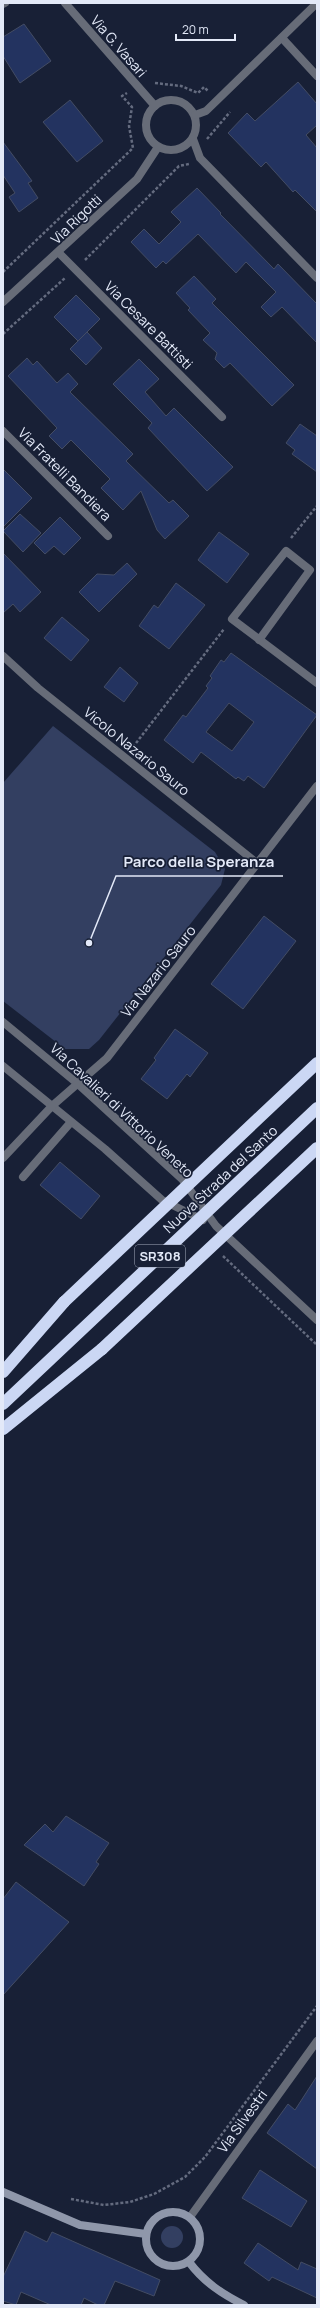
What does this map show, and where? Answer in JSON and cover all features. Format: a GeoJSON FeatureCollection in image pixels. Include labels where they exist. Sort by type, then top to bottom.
{"type":"FeatureCollection","features":[{"type":"Feature","properties":{"kind":"highway"},"geometry":{"type":"LineString","coordinates":[[3,1372],[64,1302],[317,1063]]}},
{"type":"Feature","properties":{"kind":"highway","name":"Nuova Strada del Santo"},"geometry":{"type":"LineString","coordinates":[[3,1404],[317,1108]]}},
{"type":"Feature","properties":{"kind":"highway"},"geometry":{"type":"LineString","coordinates":[[3,1429],[102,1348],[317,1148]]}},
{"type":"Feature","properties":{"kind":"main road"},"geometry":{"type":"LineString","coordinates":[[3,2192],[80,2225],[146,2234]]}},
{"type":"Feature","properties":{"kind":"main road"},"geometry":{"type":"LineString","coordinates":[[172,2212],[190,2217],[197,2225],[200,2235],[200,2245],[196,2255],[189,2262],[171,2267],[154,2259],[147,2248],[146,2234],[155,2218],[163,2213],[172,2212]]}},
{"type":"Feature","properties":{"kind":"main road"},"geometry":{"type":"LineString","coordinates":[[189,2262],[199,2275],[222,2294],[244,2305]]}},
{"type":"Feature","properties":{"kind":"street","name":"Via G. Vasari"},"geometry":{"type":"LineString","coordinates":[[65,3],[155,106]]}},
{"type":"Feature","properties":{"kind":"street"},"geometry":{"type":"LineString","coordinates":[[195,115],[206,111],[317,3]]}},
{"type":"Feature","properties":{"kind":"street"},"geometry":{"type":"LineString","coordinates":[[282,38],[317,76]]}},
{"type":"Feature","properties":{"kind":"street"},"geometry":{"type":"LineString","coordinates":[[177,100],[185,103],[195,115],[197,128],[193,139],[188,145],[173,151],[158,147],[153,143],[146,131],[147,117],[155,106],[161,102],[177,100]]}},
{"type":"Feature","properties":{"kind":"street"},"geometry":{"type":"LineString","coordinates":[[193,139],[200,158],[317,278]]}},
{"type":"Feature","properties":{"kind":"street","name":"Via Rigotti"},"geometry":{"type":"LineString","coordinates":[[3,302],[137,179],[158,147]]}},
{"type":"Feature","properties":{"kind":"street","name":"Via Cesare Battisti"},"geometry":{"type":"LineString","coordinates":[[59,252],[222,416]]}},
{"type":"Feature","properties":{"kind":"street","name":"Via Fratelli Bandiera"},"geometry":{"type":"LineString","coordinates":[[3,431],[108,536]]}},
{"type":"Feature","properties":{"kind":"street"},"geometry":{"type":"LineString","coordinates":[[259,640],[310,570],[286,551],[232,619],[259,640],[317,684]]}},
{"type":"Feature","properties":{"kind":"street","name":"Vicolo Nazario Sauro"},"geometry":{"type":"LineString","coordinates":[[3,656],[38,688],[258,864]]}},
{"type":"Feature","properties":{"kind":"street","name":"Via Nazario Sauro"},"geometry":{"type":"LineString","coordinates":[[3,1158],[52,1106],[106,1058],[317,786]]}},
{"type":"Feature","properties":{"kind":"street","name":"Via Cavalieri di Vittorio Veneto"},"geometry":{"type":"LineString","coordinates":[[3,1022],[78,1084],[182,1179],[216,1226],[317,1320]]}},
{"type":"Feature","properties":{"kind":"street","name":"Via Cavalieri di Vittorio Veneto"},"geometry":{"type":"LineString","coordinates":[[3,1066],[162,1200],[216,1226]]}},
{"type":"Feature","properties":{"kind":"street"},"geometry":{"type":"LineString","coordinates":[[23,1177],[71,1122]]}},
{"type":"Feature","properties":{"kind":"street","name":"Via Silvestri"},"geometry":{"type":"LineString","coordinates":[[190,2217],[317,2041]]}},
{"type":"Feature","properties":{"kind":"path"},"geometry":{"type":"LineString","coordinates":[[152,80],[156,84],[170,84],[198,93],[204,87],[211,94]]}},
{"type":"Feature","properties":{"kind":"path"},"geometry":{"type":"LineString","coordinates":[[3,272],[133,148],[129,126],[132,107],[122,96]]}},
{"type":"Feature","properties":{"kind":"path"},"geometry":{"type":"LineString","coordinates":[[205,145],[207,139],[230,112]]}},
{"type":"Feature","properties":{"kind":"path"},"geometry":{"type":"LineString","coordinates":[[3,334],[75,269],[179,166],[189,164],[193,166]]}},
{"type":"Feature","properties":{"kind":"path"},"geometry":{"type":"LineString","coordinates":[[286,551],[289,541],[317,506]]}},
{"type":"Feature","properties":{"kind":"path"},"geometry":{"type":"LineString","coordinates":[[124,758],[232,619]]}},
{"type":"Feature","properties":{"kind":"path"},"geometry":{"type":"LineString","coordinates":[[71,2199],[104,2205],[130,2202],[154,2194],[185,2177],[205,2157],[317,2006]]}},
{"type":"Feature","properties":{"kind":"shaded area"},"geometry":{"type":"Polygon","coordinates":[[[53,726],[215,852],[225,869],[221,885],[99,1040],[89,1049],[65,1049],[3,1001],[3,783],[53,726]]]}},
{"type":"Feature","properties":{"kind":"shaded area"},"geometry":{"type":"Polygon","coordinates":[[[172,2226],[176,2227],[182,2233],[182,2241],[176,2247],[172,2248],[168,2247],[162,2241],[161,2237],[162,2233],[168,2227],[172,2226]]]}},
{"type":"Feature","properties":{"kind":"building"},"geometry":{"type":"Polygon","coordinates":[[[24,24],[51,61],[20,83],[3,56],[3,37],[24,24]]]}},
{"type":"Feature","properties":{"kind":"building"},"geometry":{"type":"Polygon","coordinates":[[[298,82],[317,104],[317,125],[306,135],[317,148],[317,212],[295,190],[293,192],[266,162],[261,167],[228,133],[247,113],[255,121],[298,82]]]}},
{"type":"Feature","properties":{"kind":"building"},"geometry":{"type":"Polygon","coordinates":[[[70,100],[103,141],[77,162],[43,122],[70,100]]]}},
{"type":"Feature","properties":{"kind":"building"},"geometry":{"type":"Polygon","coordinates":[[[3,142],[32,181],[28,183],[38,198],[19,212],[9,197],[15,193],[3,175],[3,142]]]}},
{"type":"Feature","properties":{"kind":"building"},"geometry":{"type":"Polygon","coordinates":[[[197,188],[221,213],[220,214],[274,269],[278,264],[317,304],[317,343],[282,307],[271,317],[261,307],[276,292],[246,262],[236,273],[198,234],[166,264],[163,261],[156,268],[131,242],[144,229],[159,244],[181,222],[171,212],[197,188]]]}},
{"type":"Feature","properties":{"kind":"building"},"geometry":{"type":"Polygon","coordinates":[[[194,276],[216,299],[212,303],[294,385],[272,406],[230,363],[224,368],[215,359],[217,353],[203,340],[210,333],[188,310],[190,308],[176,293],[194,276]]]}},
{"type":"Feature","properties":{"kind":"building"},"geometry":{"type":"Polygon","coordinates":[[[76,295],[100,319],[78,341],[54,317],[76,295]]]}},
{"type":"Feature","properties":{"kind":"building"},"geometry":{"type":"Polygon","coordinates":[[[87,332],[102,348],[86,365],[70,349],[87,332]]]}},
{"type":"Feature","properties":{"kind":"building"},"geometry":{"type":"Polygon","coordinates":[[[27,358],[33,365],[37,361],[57,383],[68,373],[78,384],[70,392],[133,454],[126,461],[169,503],[173,500],[189,516],[165,539],[157,530],[141,491],[123,510],[101,488],[110,479],[71,440],[62,449],[49,436],[57,428],[8,376],[27,358]]]}},
{"type":"Feature","properties":{"kind":"building"},"geometry":{"type":"Polygon","coordinates":[[[139,359],[159,379],[145,392],[166,416],[174,408],[233,467],[207,491],[148,428],[152,423],[113,384],[139,359]]]}},
{"type":"Feature","properties":{"kind":"building"},"geometry":{"type":"Polygon","coordinates":[[[300,424],[317,436],[317,472],[292,454],[295,450],[286,443],[300,424]]]}},
{"type":"Feature","properties":{"kind":"building"},"geometry":{"type":"Polygon","coordinates":[[[3,469],[32,498],[3,527],[3,469]]]}},
{"type":"Feature","properties":{"kind":"building"},"geometry":{"type":"Polygon","coordinates":[[[20,514],[41,533],[23,552],[3,531],[20,514]]]}},
{"type":"Feature","properties":{"kind":"building"},"geometry":{"type":"Polygon","coordinates":[[[60,517],[81,538],[64,555],[54,546],[45,554],[34,543],[60,517]]]}},
{"type":"Feature","properties":{"kind":"building"},"geometry":{"type":"Polygon","coordinates":[[[219,532],[249,554],[227,583],[198,560],[219,532]]]}},
{"type":"Feature","properties":{"kind":"building"},"geometry":{"type":"Polygon","coordinates":[[[3,553],[41,592],[20,612],[13,604],[3,613],[3,553]]]}},
{"type":"Feature","properties":{"kind":"building"},"geometry":{"type":"Polygon","coordinates":[[[127,563],[137,574],[99,612],[79,592],[97,574],[114,575],[127,563]]]}},
{"type":"Feature","properties":{"kind":"building"},"geometry":{"type":"Polygon","coordinates":[[[176,583],[205,605],[169,649],[139,626],[154,605],[158,608],[176,583]]]}},
{"type":"Feature","properties":{"kind":"building"},"geometry":{"type":"Polygon","coordinates":[[[62,617],[89,640],[71,661],[44,638],[62,617]]]}},
{"type":"Feature","properties":{"kind":"building"},"geometry":{"type":"Polygon","coordinates":[[[231,653],[317,715],[264,788],[248,776],[244,781],[238,777],[236,779],[201,752],[193,763],[164,740],[183,715],[186,717],[208,688],[206,686],[212,678],[210,676],[221,660],[224,662],[231,653]],[[229,703],[206,732],[232,751],[254,722],[229,703]]]}},
{"type":"Feature","properties":{"kind":"building"},"geometry":{"type":"Polygon","coordinates":[[[120,667],[138,683],[124,702],[104,687],[120,667]]]}},
{"type":"Feature","properties":{"kind":"building"},"geometry":{"type":"Polygon","coordinates":[[[264,916],[296,941],[243,1009],[211,984],[264,916]]]}},
{"type":"Feature","properties":{"kind":"building"},"geometry":{"type":"Polygon","coordinates":[[[175,1029],[208,1053],[190,1077],[187,1074],[167,1099],[141,1079],[156,1060],[154,1058],[175,1029]]]}},
{"type":"Feature","properties":{"kind":"building"},"geometry":{"type":"Polygon","coordinates":[[[60,1162],[100,1196],[81,1219],[40,1185],[60,1162]]]}},
{"type":"Feature","properties":{"kind":"building"},"geometry":{"type":"Polygon","coordinates":[[[66,1816],[109,1843],[96,1862],[99,1864],[84,1886],[24,1845],[45,1824],[53,1832],[66,1816]]]}},
{"type":"Feature","properties":{"kind":"building"},"geometry":{"type":"Polygon","coordinates":[[[16,1882],[69,1922],[3,1995],[3,1899],[16,1882]]]}},
{"type":"Feature","properties":{"kind":"building"},"geometry":{"type":"Polygon","coordinates":[[[317,2076],[317,2169],[267,2133],[288,2104],[295,2110],[317,2076]]]}},
{"type":"Feature","properties":{"kind":"building"},"geometry":{"type":"Polygon","coordinates":[[[260,2170],[307,2201],[291,2227],[242,2198],[260,2170]]]}},
{"type":"Feature","properties":{"kind":"building"},"geometry":{"type":"Polygon","coordinates":[[[25,2231],[47,2242],[52,2232],[160,2280],[154,2296],[115,2281],[104,2305],[98,2305],[84,2298],[81,2305],[51,2305],[21,2292],[16,2305],[3,2301],[3,2277],[25,2231]]]}},
{"type":"Feature","properties":{"kind":"building"},"geometry":{"type":"Polygon","coordinates":[[[258,2243],[298,2270],[301,2262],[317,2269],[317,2298],[272,2277],[269,2281],[244,2263],[258,2243]]]}},
{"type":"Feature","properties":{"kind":"place","name":"Parco della Speranza"},"geometry":{"type":"Point","coordinates":[89,943]}}]}
